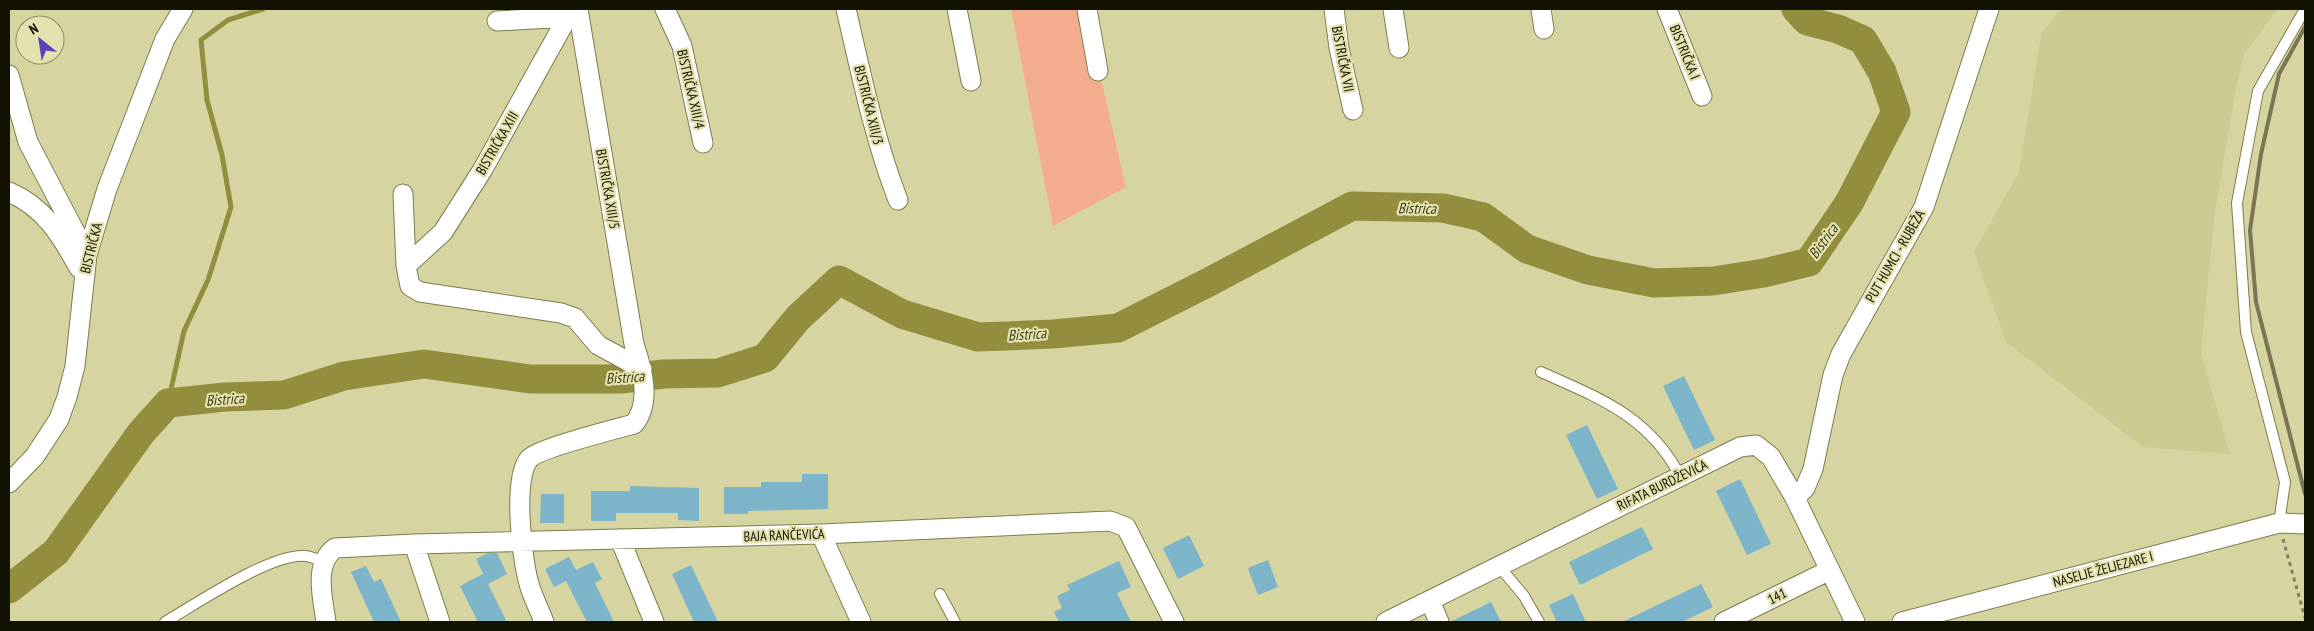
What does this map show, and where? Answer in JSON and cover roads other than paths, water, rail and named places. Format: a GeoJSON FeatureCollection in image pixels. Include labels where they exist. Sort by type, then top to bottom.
{"type":"FeatureCollection","features":[{"type":"Feature","properties":{"kind":"street","name":"BISTRIČKA"},"geometry":{"type":"LineString","coordinates":[[9,483],[35,456],[59,419],[75,366],[83,275],[87,255],[107,189],[165,39],[183,9]]}},
{"type":"Feature","properties":{"kind":"street","name":"BISTRIČKA XIII/4"},"geometry":{"type":"LineString","coordinates":[[665,9],[682,46],[703,143]]}},
{"type":"Feature","properties":{"kind":"street","name":"BISTRIČKA XIII/3"},"geometry":{"type":"LineString","coordinates":[[846,9],[874,128],[884,164],[898,200]]}},
{"type":"Feature","properties":{"kind":"street"},"geometry":{"type":"LineString","coordinates":[[957,9],[971,81]]}},
{"type":"Feature","properties":{"kind":"street"},"geometry":{"type":"LineString","coordinates":[[1087,9],[1098,71]]}},
{"type":"Feature","properties":{"kind":"street","name":"BISTRIČKA VII"},"geometry":{"type":"LineString","coordinates":[[1334,9],[1339,48],[1353,110]]}},
{"type":"Feature","properties":{"kind":"street"},"geometry":{"type":"LineString","coordinates":[[1393,9],[1399,48]]}},
{"type":"Feature","properties":{"kind":"street"},"geometry":{"type":"LineString","coordinates":[[1541,9],[1544,29]]}},
{"type":"Feature","properties":{"kind":"street","name":"BISTRIČKA I"},"geometry":{"type":"LineString","coordinates":[[1668,9],[1702,96]]}},
{"type":"Feature","properties":{"kind":"street","name":"PUT HUMCI - RUBEŽA"},"geometry":{"type":"LineString","coordinates":[[1795,498],[1805,488],[1813,469],[1833,375],[1841,354],[1924,207],[1989,9]]}},
{"type":"Feature","properties":{"kind":"street"},"geometry":{"type":"LineString","coordinates":[[497,22],[573,12]]}},
{"type":"Feature","properties":{"kind":"street","name":"BISTRIČKA XIII"},"geometry":{"type":"LineString","coordinates":[[406,266],[443,232],[483,168],[573,12]]}},
{"type":"Feature","properties":{"kind":"street","name":"BISTRIČKA XIII/5"},"geometry":{"type":"LineString","coordinates":[[520,541],[521,471],[530,457],[546,450],[634,424],[640,415],[644,395],[642,369],[634,344],[573,12]]}},
{"type":"Feature","properties":{"kind":"street"},"geometry":{"type":"LineString","coordinates":[[9,75],[28,142],[87,255]]}},
{"type":"Feature","properties":{"kind":"street"},"geometry":{"type":"LineString","coordinates":[[9,192],[24,199],[42,213],[60,234],[83,275]]}},
{"type":"Feature","properties":{"kind":"street"},"geometry":{"type":"LineString","coordinates":[[403,194],[406,266],[410,286],[420,292],[561,313],[576,318],[598,345],[642,369]]}},
{"type":"Feature","properties":{"kind":"street","name":"RIFATA BURDŽEVIĆA"},"geometry":{"type":"LineString","coordinates":[[1386,622],[1740,446],[1756,446],[1771,457],[1795,498],[1855,622]]}},
{"type":"Feature","properties":{"kind":"street","name":"BAJA RANČEVIĆA"},"geometry":{"type":"LineString","coordinates":[[329,555],[414,544],[821,534],[1110,521],[1126,527],[1174,622]]}},
{"type":"Feature","properties":{"kind":"street","name":"NASELJE ŽELJEZARE I"},"geometry":{"type":"LineString","coordinates":[[1902,622],[2279,523],[2305,524]]}},
{"type":"Feature","properties":{"kind":"street"},"geometry":{"type":"LineString","coordinates":[[821,534],[861,622]]}},
{"type":"Feature","properties":{"kind":"street"},"geometry":{"type":"LineString","coordinates":[[620,539],[654,622]]}},
{"type":"Feature","properties":{"kind":"street"},"geometry":{"type":"LineString","coordinates":[[520,541],[528,582],[544,622]]}},
{"type":"Feature","properties":{"kind":"street"},"geometry":{"type":"LineString","coordinates":[[414,544],[440,622]]}},
{"type":"Feature","properties":{"kind":"street"},"geometry":{"type":"LineString","coordinates":[[326,622],[321,578],[329,555]]}},
{"type":"Feature","properties":{"kind":"street","name":"141"},"geometry":{"type":"LineString","coordinates":[[1724,622],[1830,570]]}},
{"type":"Feature","properties":{"kind":"street"},"geometry":{"type":"LineString","coordinates":[[1430,601],[1439,622]]}},
{"type":"Feature","properties":{"kind":"lane"},"geometry":{"type":"LineString","coordinates":[[2279,523],[2285,482],[2246,332],[2237,202],[2258,91],[2305,9]]}},
{"type":"Feature","properties":{"kind":"lane"},"geometry":{"type":"LineString","coordinates":[[1541,372],[1598,397],[1628,415],[1657,440],[1680,476]]}},
{"type":"Feature","properties":{"kind":"lane"},"geometry":{"type":"LineString","coordinates":[[165,622],[247,574],[282,560],[305,556],[329,555]]}},
{"type":"Feature","properties":{"kind":"lane"},"geometry":{"type":"LineString","coordinates":[[1499,566],[1524,596],[1539,622]]}},
{"type":"Feature","properties":{"kind":"lane"},"geometry":{"type":"LineString","coordinates":[[940,594],[955,622]]}},
{"type":"Feature","properties":{"kind":"waterway"},"geometry":{"type":"LineString","coordinates":[[168,403],[184,331],[208,280],[231,207],[222,155],[207,100],[201,40],[228,20],[263,9]]}},
{"type":"Feature","properties":{"kind":"waterway","name":"Bistrica"},"geometry":{"type":"LineString","coordinates":[[9,589],[56,552],[141,433],[168,403],[225,397],[284,395],[344,376],[424,364],[530,379],[621,379],[664,374],[718,373],[765,358],[798,318],[839,280],[902,314],[978,337],[1053,334],[1118,328],[1352,206],[1443,208],[1483,217],[1527,249],[1588,270],[1654,283],[1713,281],[1764,273],[1809,262],[1849,203],[1896,112],[1882,72],[1863,40],[1838,29],[1807,21],[1796,9]]}},
{"type":"Feature","properties":{"kind":"railway"},"geometry":{"type":"LineString","coordinates":[[2305,27],[2279,74],[2261,154],[2250,230],[2256,302],[2305,494]]}}]}
